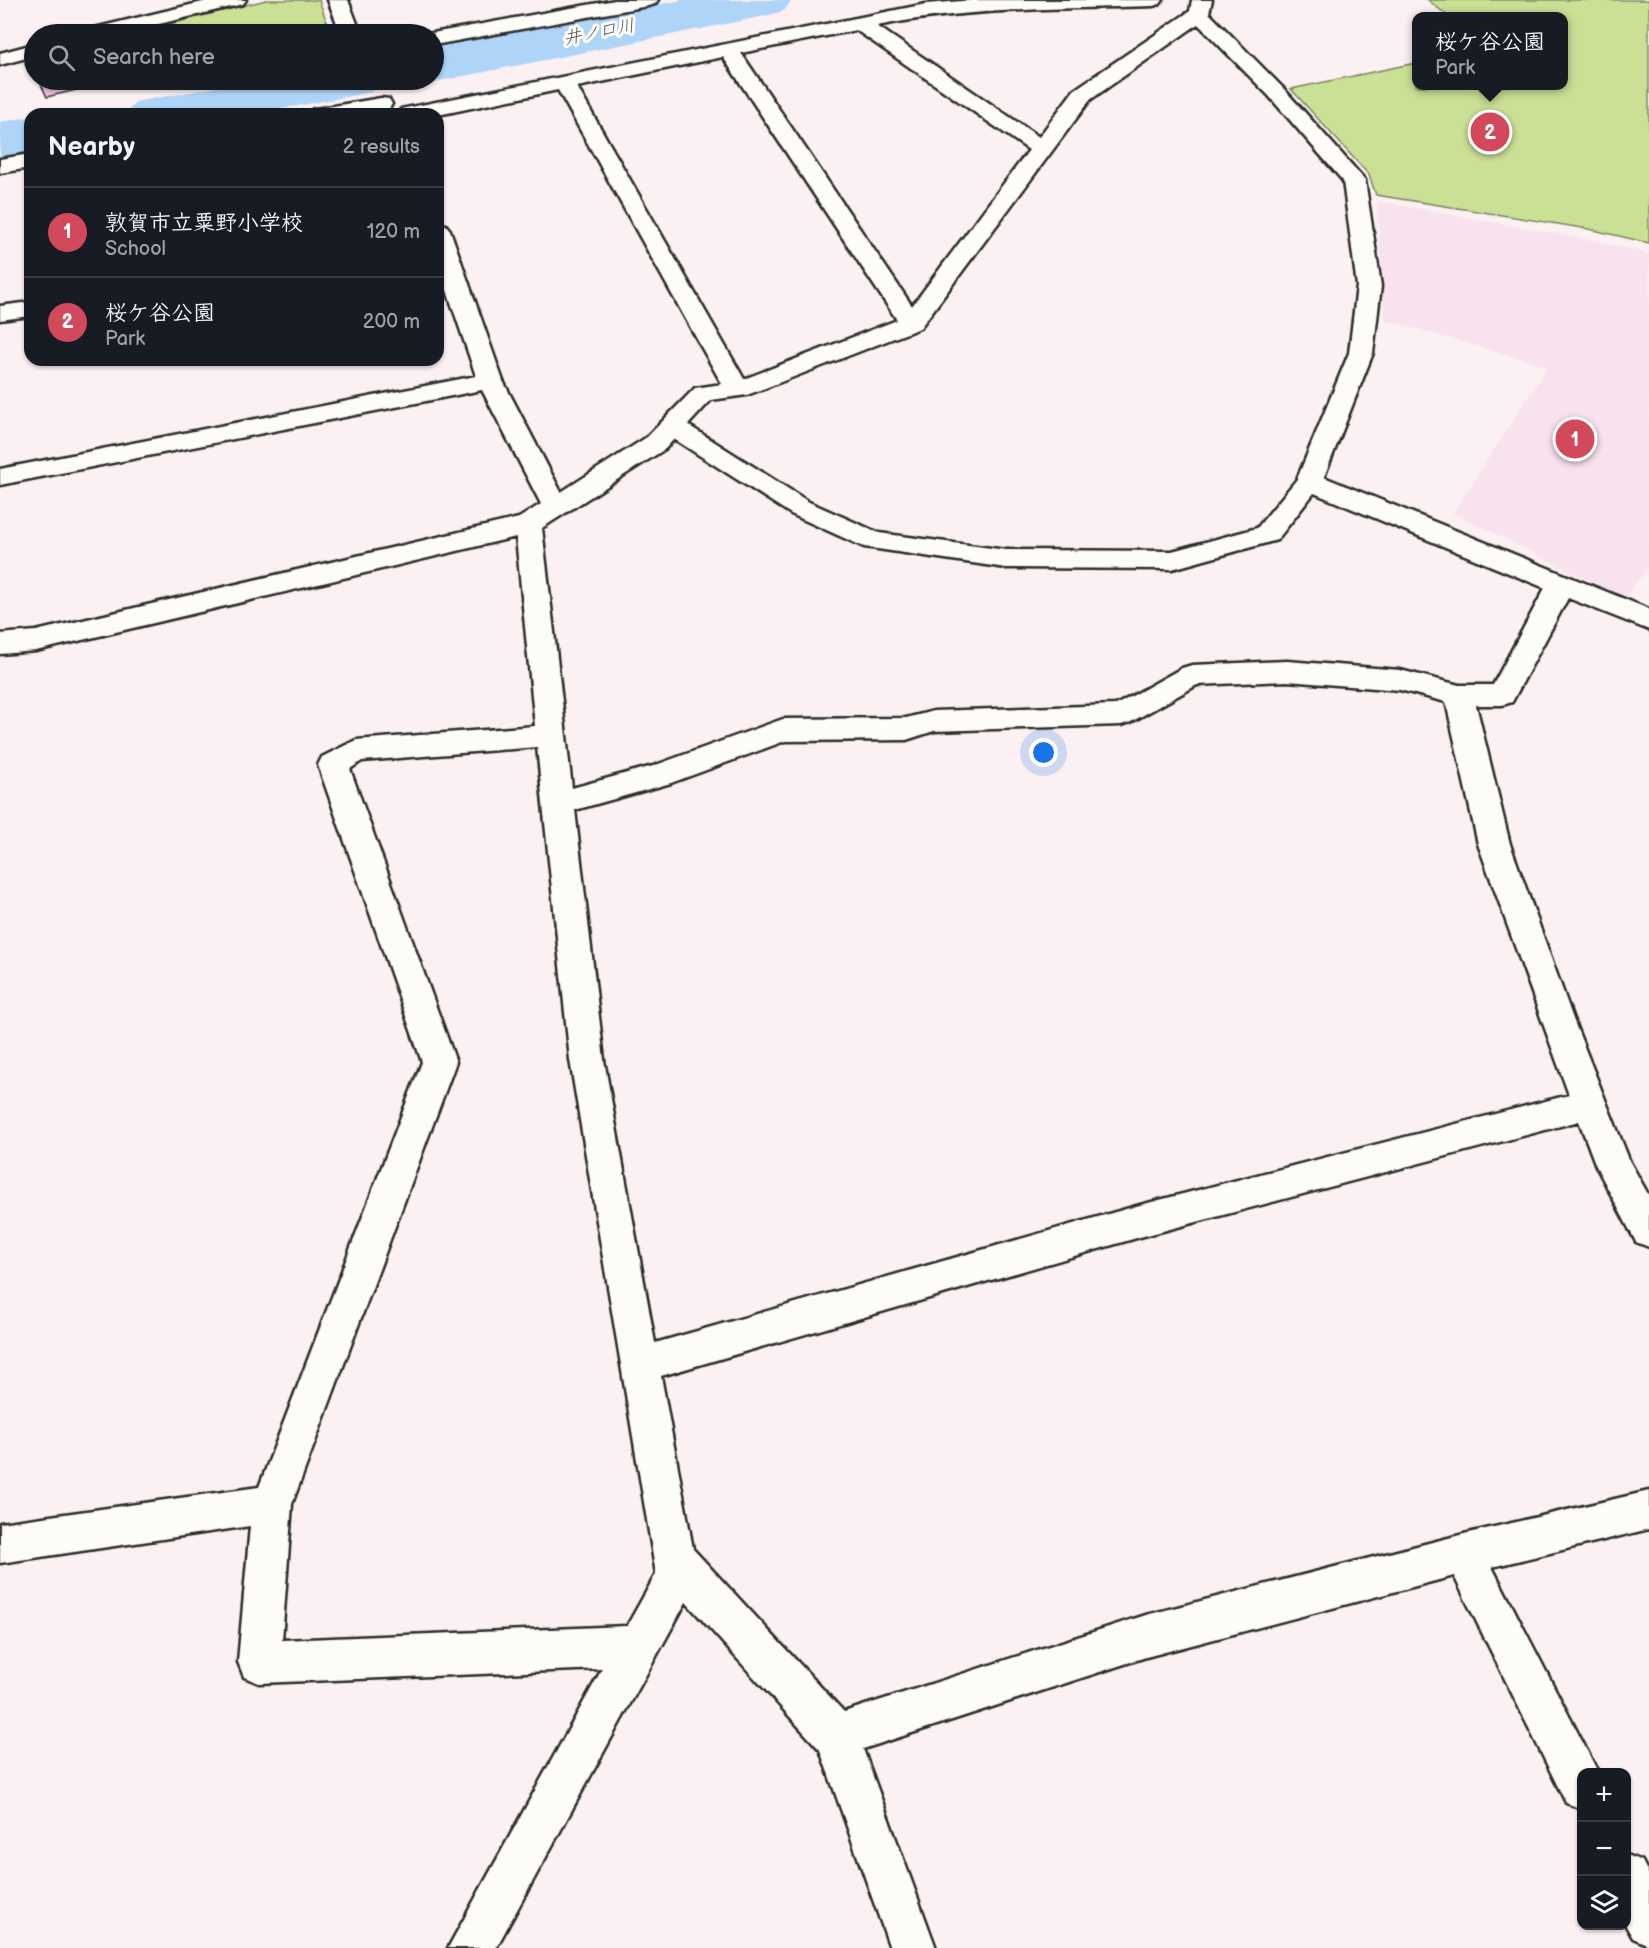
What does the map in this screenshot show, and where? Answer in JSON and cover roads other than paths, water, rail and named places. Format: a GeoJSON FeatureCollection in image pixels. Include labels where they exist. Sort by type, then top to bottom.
{"type":"FeatureCollection","features":[{"type":"Feature","properties":{"kind":"street"},"geometry":{"type":"LineString","coordinates":[[153,0],[167,15]]}},
{"type":"Feature","properties":{"kind":"street"},"geometry":{"type":"LineString","coordinates":[[132,24],[236,0]]}},
{"type":"Feature","properties":{"kind":"street"},"geometry":{"type":"LineString","coordinates":[[338,0],[347,24]]}},
{"type":"Feature","properties":{"kind":"street"},"geometry":{"type":"LineString","coordinates":[[444,37],[648,0]]}},
{"type":"Feature","properties":{"kind":"street"},"geometry":{"type":"LineString","coordinates":[[439,108],[926,10],[986,5],[1153,0]]}},
{"type":"Feature","properties":{"kind":"street"},"geometry":{"type":"LineString","coordinates":[[0,644],[36,641],[542,516],[656,443],[672,426],[704,393],[738,390],[911,323],[1082,95],[1200,7],[1354,180],[1369,286],[1361,353],[1309,481],[1267,534],[1172,560],[1006,559],[874,541],[801,508],[672,426]]}},
{"type":"Feature","properties":{"kind":"street"},"geometry":{"type":"LineString","coordinates":[[859,23],[1042,149]]}},
{"type":"Feature","properties":{"kind":"street"},"geometry":{"type":"LineString","coordinates":[[728,49],[911,323]]}},
{"type":"Feature","properties":{"kind":"street"},"geometry":{"type":"LineString","coordinates":[[0,59],[24,53]]}},
{"type":"Feature","properties":{"kind":"street"},"geometry":{"type":"LineString","coordinates":[[564,83],[738,390]]}},
{"type":"Feature","properties":{"kind":"street"},"geometry":{"type":"LineString","coordinates":[[348,108],[380,101]]}},
{"type":"Feature","properties":{"kind":"street"},"geometry":{"type":"LineString","coordinates":[[0,166],[24,162]]}},
{"type":"Feature","properties":{"kind":"street"},"geometry":{"type":"LineString","coordinates":[[444,249],[490,381],[542,516],[551,735],[587,1060],[677,1577],[471,1948]]}},
{"type":"Feature","properties":{"kind":"street"},"geometry":{"type":"LineString","coordinates":[[0,314],[24,310]]}},
{"type":"Feature","properties":{"kind":"street"},"geometry":{"type":"LineString","coordinates":[[0,477],[490,381]]}},
{"type":"Feature","properties":{"kind":"street"},"geometry":{"type":"LineString","coordinates":[[1309,481],[1649,620]]}},
{"type":"Feature","properties":{"kind":"street"},"geometry":{"type":"LineString","coordinates":[[558,803],[660,775],[783,730],[906,729],[934,721],[1120,715],[1192,675],[1287,671],[1400,680],[1459,695],[1502,694],[1562,583]]}},
{"type":"Feature","properties":{"kind":"street"},"geometry":{"type":"LineString","coordinates":[[1459,695],[1494,844],[1556,1019],[1614,1166],[1649,1231]]}},
{"type":"Feature","properties":{"kind":"street"},"geometry":{"type":"LineString","coordinates":[[551,735],[356,751],[333,765],[439,1062],[272,1504],[259,1662],[637,1647]]}},
{"type":"Feature","properties":{"kind":"street"},"geometry":{"type":"LineString","coordinates":[[640,1365],[1140,1221],[1590,1104]]}},
{"type":"Feature","properties":{"kind":"street"},"geometry":{"type":"LineString","coordinates":[[0,1543],[272,1504]]}},
{"type":"Feature","properties":{"kind":"street"},"geometry":{"type":"LineString","coordinates":[[837,1736],[1146,1636],[1464,1554],[1649,1510]]}},
{"type":"Feature","properties":{"kind":"street"},"geometry":{"type":"LineString","coordinates":[[1464,1554],[1577,1779]]}},
{"type":"Feature","properties":{"kind":"street"},"geometry":{"type":"LineString","coordinates":[[673,1558],[837,1736],[913,1948]]}},
{"type":"Feature","properties":{"kind":"street"},"geometry":{"type":"LineString","coordinates":[[1631,1887],[1649,1922]]}},
{"type":"Feature","properties":{"kind":"waterway","name":"井ノ口川"},"geometry":{"type":"LineString","coordinates":[[444,63],[765,0]]}},
{"type":"Feature","properties":{"kind":"waterway","name":"井ノ口川"},"geometry":{"type":"LineString","coordinates":[[190,108],[294,90]]}},
{"type":"Feature","properties":{"kind":"waterway","name":"井ノ口川"},"geometry":{"type":"LineString","coordinates":[[0,140],[24,136]]}},
{"type":"Feature","properties":{"kind":"place","name":"桜ケ谷公園"},"geometry":{"type":"Point","coordinates":[1490,132]}},
{"type":"Feature","properties":{"kind":"place","name":"敦賀市立粟野小学校"},"geometry":{"type":"Point","coordinates":[1575,439]}}]}
